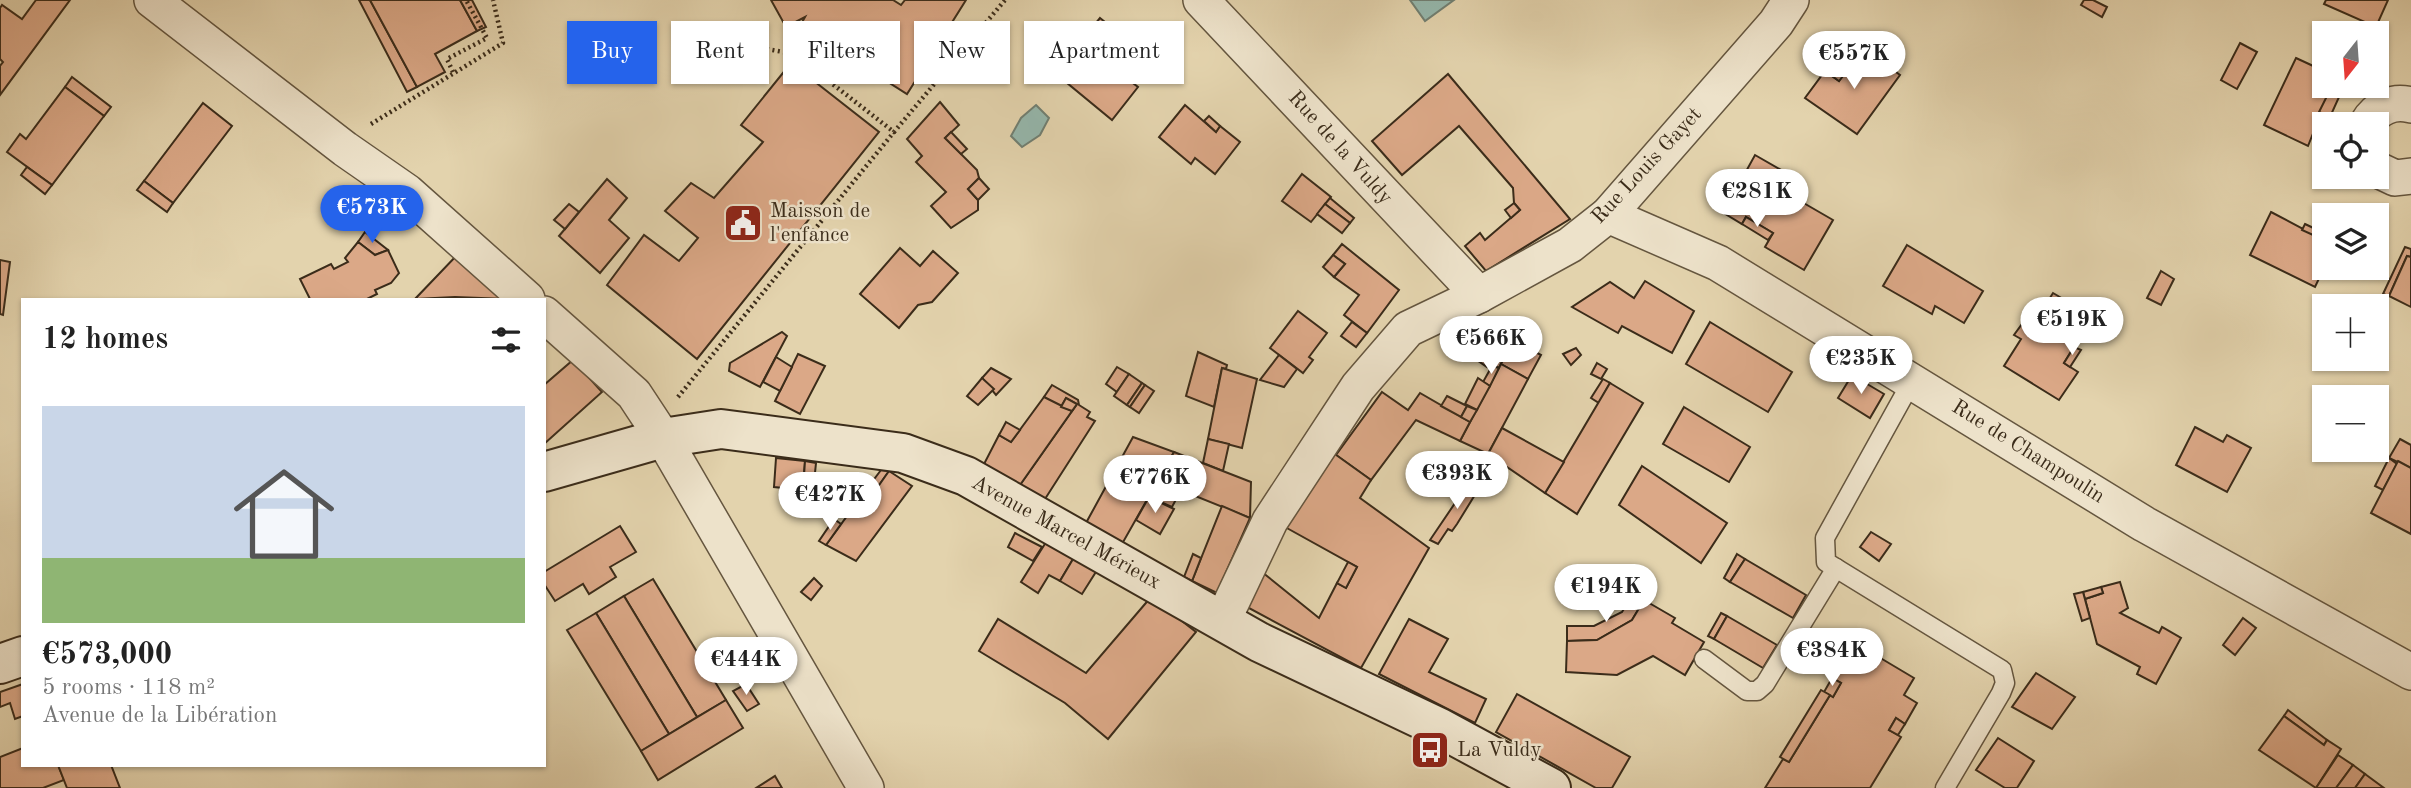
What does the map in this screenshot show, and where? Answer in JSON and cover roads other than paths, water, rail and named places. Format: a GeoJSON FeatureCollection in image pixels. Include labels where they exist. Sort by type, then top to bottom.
{"type":"FeatureCollection","features":[{"type":"Feature","properties":{"kind":"main road","name":"Avenue Marcel Mérieux"},"geometry":{"type":"LineString","coordinates":[[546,471],[663,438],[722,429],[903,453],[966,476],[1259,642],[1440,728],[1551,788]]}},
{"type":"Feature","properties":{"kind":"main road"},"geometry":{"type":"LineString","coordinates":[[0,664],[21,657]]}},
{"type":"Feature","properties":{"kind":"street"},"geometry":{"type":"LineString","coordinates":[[152,0],[345,149],[407,192],[526,298]]}},
{"type":"Feature","properties":{"kind":"street","name":"Rue de la Vuldy"},"geometry":{"type":"LineString","coordinates":[[1201,0],[1479,296]]}},
{"type":"Feature","properties":{"kind":"street","name":"Rue Louis Gayet"},"geometry":{"type":"LineString","coordinates":[[1223,620],[1270,521],[1358,387],[1408,329],[1479,296],[1570,245],[1608,215],[1776,23],[1791,0]]}},
{"type":"Feature","properties":{"kind":"street"},"geometry":{"type":"LineString","coordinates":[[2378,112],[2392,104],[2411,105]]}},
{"type":"Feature","properties":{"kind":"street"},"geometry":{"type":"LineString","coordinates":[[2389,175],[2395,178],[2411,176]]}},
{"type":"Feature","properties":{"kind":"street","name":"Rue de Champoulin"},"geometry":{"type":"LineString","coordinates":[[1608,215],[1718,263],[2144,524],[2411,671]]}},
{"type":"Feature","properties":{"kind":"street"},"geometry":{"type":"LineString","coordinates":[[546,316],[634,394],[663,438],[866,788]]}},
{"type":"Feature","properties":{"kind":"lane"},"geometry":{"type":"LineString","coordinates":[[1912,381],[1825,538],[1826,562],[2002,670],[2005,682],[2001,693],[1945,788]]}},
{"type":"Feature","properties":{"kind":"lane"},"geometry":{"type":"LineString","coordinates":[[1704,659],[1747,691],[1757,691],[1765,684],[1836,568]]}},
{"type":"Feature","properties":{"kind":"water"},"geometry":{"type":"Polygon","coordinates":[[[1410,0],[1454,0],[1425,21],[1410,0]]]}},
{"type":"Feature","properties":{"kind":"water"},"geometry":{"type":"Polygon","coordinates":[[[1036,105],[1049,118],[1040,135],[1022,147],[1011,136],[1021,118],[1036,105]]]}},
{"type":"Feature","properties":{"kind":"place","name":"Maisson de l'enfance"},"geometry":{"type":"Point","coordinates":[743,223]}},
{"type":"Feature","properties":{"kind":"place","name":"La Vuldy"},"geometry":{"type":"Point","coordinates":[1430,750]}}]}
